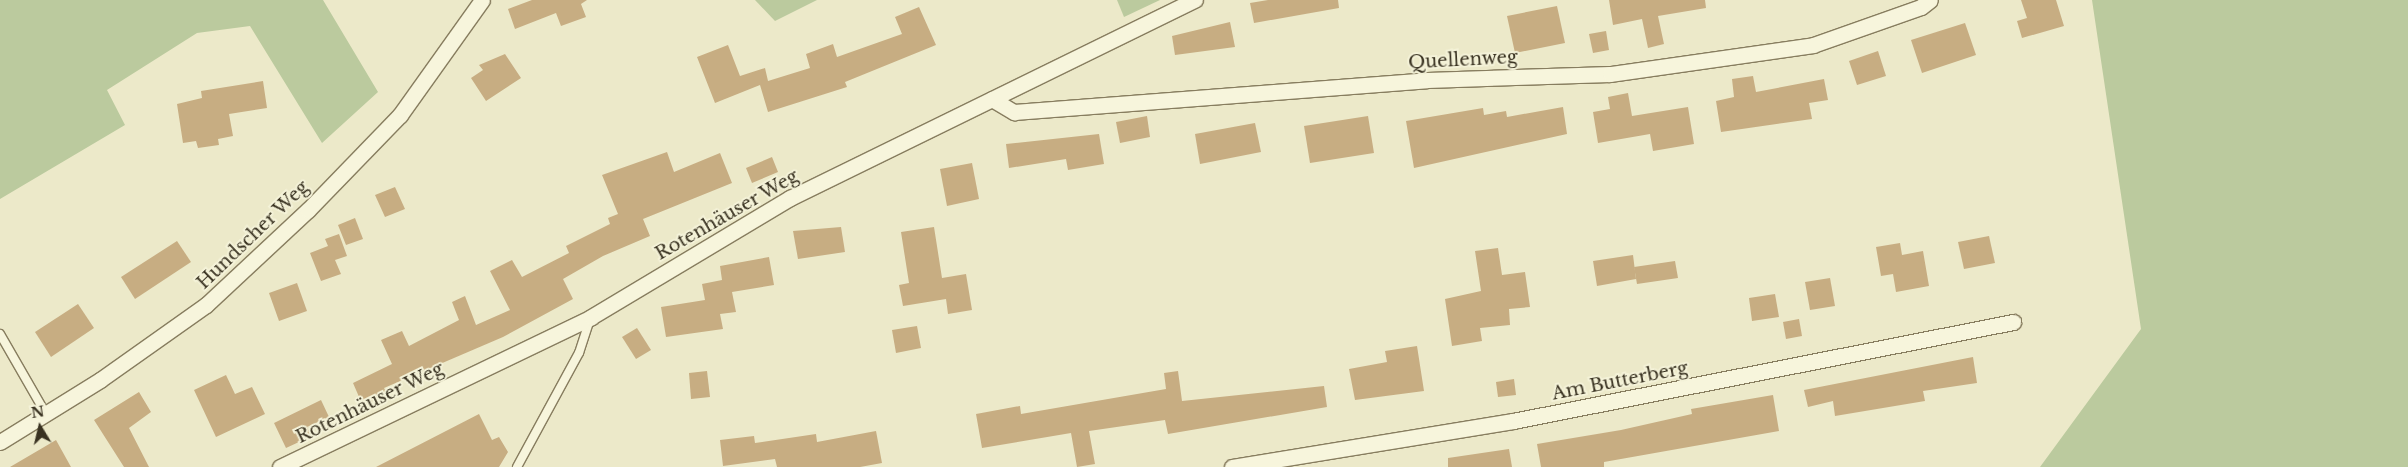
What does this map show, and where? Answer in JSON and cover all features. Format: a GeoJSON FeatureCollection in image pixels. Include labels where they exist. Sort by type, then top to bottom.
{"type":"FeatureCollection","features":[{"type":"Feature","properties":{"kind":"street","name":"Hundscher Weg"},"geometry":{"type":"LineString","coordinates":[[0,442],[100,380],[206,306],[308,210],[400,115],[482,0]]}},
{"type":"Feature","properties":{"kind":"street","name":"Rotenhäuser Weg"},"geometry":{"type":"LineString","coordinates":[[280,467],[591,317],[790,198],[1195,0]]}},
{"type":"Feature","properties":{"kind":"street","name":"Quellenweg"},"geometry":{"type":"LineString","coordinates":[[992,100],[1014,112],[1427,80],[1610,74],[1813,45],[1921,7],[1930,0]]}},
{"type":"Feature","properties":{"kind":"street","name":"Am Butterberg"},"geometry":{"type":"LineString","coordinates":[[1232,467],[1513,421],[2013,322]]}},
{"type":"Feature","properties":{"kind":"lane"},"geometry":{"type":"LineString","coordinates":[[517,467],[580,353],[591,317]]}},
{"type":"Feature","properties":{"kind":"lane"},"geometry":{"type":"LineString","coordinates":[[0,334],[46,414]]}},
{"type":"Feature","properties":{"kind":"green space"},"geometry":{"type":"Polygon","coordinates":[[[0,0],[323,0],[378,92],[322,143],[250,26],[197,33],[107,90],[125,125],[0,199],[0,0]]]}},
{"type":"Feature","properties":{"kind":"green space"},"geometry":{"type":"Polygon","coordinates":[[[755,0],[817,0],[775,21],[755,0]]]}},
{"type":"Feature","properties":{"kind":"green space"},"geometry":{"type":"Polygon","coordinates":[[[1117,0],[1160,0],[1124,17],[1117,0]]]}},
{"type":"Feature","properties":{"kind":"green space"},"geometry":{"type":"Polygon","coordinates":[[[2092,0],[2408,0],[2408,467],[2040,467],[2141,329],[2092,0]]]}},
{"type":"Feature","properties":{"kind":"building"},"geometry":{"type":"Polygon","coordinates":[[[532,0],[587,0],[581,4],[586,17],[561,26],[556,13],[515,29],[508,9],[532,0]]]}},
{"type":"Feature","properties":{"kind":"building"},"geometry":{"type":"Polygon","coordinates":[[[1268,0],[1338,0],[1339,8],[1254,23],[1250,3],[1268,0]]]}},
{"type":"Feature","properties":{"kind":"building"},"geometry":{"type":"Polygon","coordinates":[[[1609,0],[1705,0],[1706,8],[1658,16],[1664,44],[1648,48],[1642,19],[1613,25],[1609,0]]]}},
{"type":"Feature","properties":{"kind":"building"},"geometry":{"type":"Polygon","coordinates":[[[2021,0],[2056,0],[2064,26],[2022,38],[2017,21],[2027,18],[2021,0]]]}},
{"type":"Feature","properties":{"kind":"building"},"geometry":{"type":"Polygon","coordinates":[[[1557,6],[1565,43],[1515,53],[1507,16],[1557,6]]]}},
{"type":"Feature","properties":{"kind":"building"},"geometry":{"type":"Polygon","coordinates":[[[919,7],[936,45],[845,82],[847,87],[768,112],[760,85],[715,103],[697,57],[728,45],[740,76],[765,68],[768,81],[810,68],[806,54],[833,44],[837,57],[902,34],[895,17],[919,7]]]}},
{"type":"Feature","properties":{"kind":"building"},"geometry":{"type":"Polygon","coordinates":[[[1230,22],[1235,47],[1175,55],[1172,36],[1230,22]]]}},
{"type":"Feature","properties":{"kind":"building"},"geometry":{"type":"Polygon","coordinates":[[[1965,23],[1976,55],[1922,73],[1911,40],[1965,23]]]}},
{"type":"Feature","properties":{"kind":"building"},"geometry":{"type":"Polygon","coordinates":[[[1606,31],[1609,50],[1593,53],[1589,34],[1606,31]]]}},
{"type":"Feature","properties":{"kind":"building"},"geometry":{"type":"Polygon","coordinates":[[[1878,51],[1886,76],[1857,85],[1849,61],[1878,51]]]}},
{"type":"Feature","properties":{"kind":"building"},"geometry":{"type":"Polygon","coordinates":[[[505,54],[521,78],[486,101],[471,78],[483,70],[479,65],[505,54]]]}},
{"type":"Feature","properties":{"kind":"building"},"geometry":{"type":"Polygon","coordinates":[[[1753,76],[1756,92],[1824,79],[1828,100],[1809,103],[1812,119],[1721,132],[1716,101],[1734,97],[1732,79],[1753,76]]]}},
{"type":"Feature","properties":{"kind":"building"},"geometry":{"type":"Polygon","coordinates":[[[263,81],[267,108],[229,114],[233,136],[218,139],[219,145],[198,148],[196,141],[183,143],[177,104],[202,98],[201,91],[263,81]]]}},
{"type":"Feature","properties":{"kind":"building"},"geometry":{"type":"Polygon","coordinates":[[[1628,93],[1632,116],[1688,107],[1694,144],[1653,151],[1650,134],[1598,143],[1593,112],[1610,109],[1608,97],[1628,93]]]}},
{"type":"Feature","properties":{"kind":"building"},"geometry":{"type":"Polygon","coordinates":[[[1563,107],[1567,134],[1414,168],[1406,121],[1483,108],[1484,115],[1506,111],[1507,117],[1563,107]]]}},
{"type":"Feature","properties":{"kind":"building"},"geometry":{"type":"Polygon","coordinates":[[[1147,116],[1150,137],[1120,143],[1116,122],[1147,116]]]}},
{"type":"Feature","properties":{"kind":"building"},"geometry":{"type":"Polygon","coordinates":[[[1368,116],[1374,153],[1310,163],[1304,126],[1368,116]]]}},
{"type":"Feature","properties":{"kind":"building"},"geometry":{"type":"Polygon","coordinates":[[[1255,123],[1261,152],[1200,164],[1195,134],[1255,123]]]}},
{"type":"Feature","properties":{"kind":"building"},"geometry":{"type":"Polygon","coordinates":[[[1099,134],[1104,164],[1068,170],[1066,159],[1009,168],[1006,144],[1099,134]]]}},
{"type":"Feature","properties":{"kind":"building"},"geometry":{"type":"Polygon","coordinates":[[[667,152],[674,172],[720,153],[732,183],[643,219],[650,236],[603,256],[563,279],[573,299],[503,337],[384,388],[387,394],[363,406],[353,383],[392,364],[381,340],[402,331],[409,346],[459,320],[452,302],[465,296],[476,325],[510,310],[490,271],[512,260],[522,277],[569,253],[566,246],[610,224],[608,218],[618,214],[602,175],[667,152]]]}},
{"type":"Feature","properties":{"kind":"building"},"geometry":{"type":"Polygon","coordinates":[[[772,157],[778,172],[752,183],[746,168],[772,157]]]}},
{"type":"Feature","properties":{"kind":"building"},"geometry":{"type":"Polygon","coordinates":[[[972,163],[979,199],[947,206],[940,169],[972,163]]]}},
{"type":"Feature","properties":{"kind":"building"},"geometry":{"type":"Polygon","coordinates":[[[395,187],[405,209],[385,217],[375,195],[395,187]]]}},
{"type":"Feature","properties":{"kind":"building"},"geometry":{"type":"Polygon","coordinates":[[[355,218],[363,239],[346,245],[338,225],[355,218]]]}},
{"type":"Feature","properties":{"kind":"building"},"geometry":{"type":"Polygon","coordinates":[[[841,227],[845,252],[798,259],[793,231],[841,227]]]}},
{"type":"Feature","properties":{"kind":"building"},"geometry":{"type":"Polygon","coordinates":[[[934,227],[942,278],[966,274],[972,310],[948,314],[946,299],[903,306],[899,285],[909,283],[901,232],[934,227]]]}},
{"type":"Feature","properties":{"kind":"building"},"geometry":{"type":"Polygon","coordinates":[[[339,234],[347,256],[335,260],[341,274],[321,281],[310,253],[328,246],[325,239],[339,234]]]}},
{"type":"Feature","properties":{"kind":"building"},"geometry":{"type":"Polygon","coordinates":[[[1989,236],[1995,263],[1964,269],[1958,242],[1989,236]]]}},
{"type":"Feature","properties":{"kind":"building"},"geometry":{"type":"Polygon","coordinates":[[[177,241],[191,262],[135,299],[121,277],[177,241]]]}},
{"type":"Feature","properties":{"kind":"building"},"geometry":{"type":"Polygon","coordinates":[[[1900,243],[1902,255],[1923,251],[1929,286],[1896,292],[1893,274],[1881,276],[1876,247],[1900,243]]]}},
{"type":"Feature","properties":{"kind":"building"},"geometry":{"type":"Polygon","coordinates":[[[1498,248],[1502,275],[1525,272],[1530,307],[1509,309],[1510,325],[1480,328],[1482,341],[1452,346],[1445,299],[1481,291],[1475,251],[1498,248]]]}},
{"type":"Feature","properties":{"kind":"building"},"geometry":{"type":"Polygon","coordinates":[[[1633,255],[1636,279],[1597,286],[1593,261],[1633,255]]]}},
{"type":"Feature","properties":{"kind":"building"},"geometry":{"type":"Polygon","coordinates":[[[769,257],[774,285],[732,292],[736,312],[720,314],[723,329],[666,337],[661,307],[705,300],[702,284],[722,280],[720,266],[769,257]]]}},
{"type":"Feature","properties":{"kind":"building"},"geometry":{"type":"Polygon","coordinates":[[[1675,261],[1678,278],[1637,284],[1634,267],[1675,261]]]}},
{"type":"Feature","properties":{"kind":"building"},"geometry":{"type":"Polygon","coordinates":[[[1830,278],[1835,306],[1810,310],[1805,282],[1830,278]]]}},
{"type":"Feature","properties":{"kind":"building"},"geometry":{"type":"Polygon","coordinates":[[[297,283],[307,311],[279,321],[269,293],[297,283]]]}},
{"type":"Feature","properties":{"kind":"building"},"geometry":{"type":"Polygon","coordinates":[[[1775,294],[1779,317],[1752,321],[1749,298],[1775,294]]]}},
{"type":"Feature","properties":{"kind":"building"},"geometry":{"type":"Polygon","coordinates":[[[78,304],[94,328],[51,357],[35,332],[78,304]]]}},
{"type":"Feature","properties":{"kind":"building"},"geometry":{"type":"Polygon","coordinates":[[[1799,319],[1802,336],[1786,339],[1783,322],[1799,319]]]}},
{"type":"Feature","properties":{"kind":"building"},"geometry":{"type":"Polygon","coordinates":[[[917,326],[921,348],[896,353],[892,330],[917,326]]]}},
{"type":"Feature","properties":{"kind":"building"},"geometry":{"type":"Polygon","coordinates":[[[637,328],[651,350],[636,359],[622,337],[637,328]]]}},
{"type":"Feature","properties":{"kind":"building"},"geometry":{"type":"Polygon","coordinates":[[[1417,346],[1424,391],[1355,400],[1349,369],[1387,362],[1385,351],[1417,346]]]}},
{"type":"Feature","properties":{"kind":"building"},"geometry":{"type":"Polygon","coordinates":[[[1973,357],[1977,383],[1923,391],[1925,401],[1835,416],[1833,401],[1808,407],[1804,390],[1973,357]]]}},
{"type":"Feature","properties":{"kind":"building"},"geometry":{"type":"Polygon","coordinates":[[[707,371],[710,397],[691,399],[689,373],[707,371]]]}},
{"type":"Feature","properties":{"kind":"building"},"geometry":{"type":"Polygon","coordinates":[[[1178,371],[1182,401],[1324,386],[1327,407],[1168,434],[1165,420],[1089,431],[1095,464],[1077,467],[1071,433],[982,448],[976,414],[1020,406],[1021,414],[1166,389],[1164,373],[1178,371]]]}},
{"type":"Feature","properties":{"kind":"building"},"geometry":{"type":"Polygon","coordinates":[[[226,375],[235,394],[252,387],[265,414],[216,437],[194,390],[226,375]]]}},
{"type":"Feature","properties":{"kind":"building"},"geometry":{"type":"Polygon","coordinates":[[[1514,379],[1516,395],[1498,397],[1496,382],[1514,379]]]}},
{"type":"Feature","properties":{"kind":"building"},"geometry":{"type":"Polygon","coordinates":[[[139,392],[151,412],[129,428],[149,467],[124,467],[94,420],[139,392]]]}},
{"type":"Feature","properties":{"kind":"building"},"geometry":{"type":"Polygon","coordinates":[[[1773,395],[1779,431],[1604,462],[1604,467],[1541,467],[1537,444],[1621,430],[1692,414],[1691,409],[1773,395]]]}},
{"type":"Feature","properties":{"kind":"building"},"geometry":{"type":"Polygon","coordinates":[[[321,400],[329,417],[307,427],[312,436],[286,448],[274,423],[321,400]]]}},
{"type":"Feature","properties":{"kind":"building"},"geometry":{"type":"Polygon","coordinates":[[[479,414],[492,440],[499,437],[508,452],[499,467],[376,467],[479,414]]]}},
{"type":"Feature","properties":{"kind":"building"},"geometry":{"type":"Polygon","coordinates":[[[876,431],[882,463],[860,467],[777,467],[775,459],[723,466],[720,440],[754,436],[755,443],[816,434],[817,442],[876,431]]]}},
{"type":"Feature","properties":{"kind":"building"},"geometry":{"type":"Polygon","coordinates":[[[56,440],[71,467],[10,467],[39,450],[56,440]]]}},
{"type":"Feature","properties":{"kind":"building"},"geometry":{"type":"Polygon","coordinates":[[[1509,449],[1512,467],[1448,467],[1448,458],[1509,449]]]}}]}
